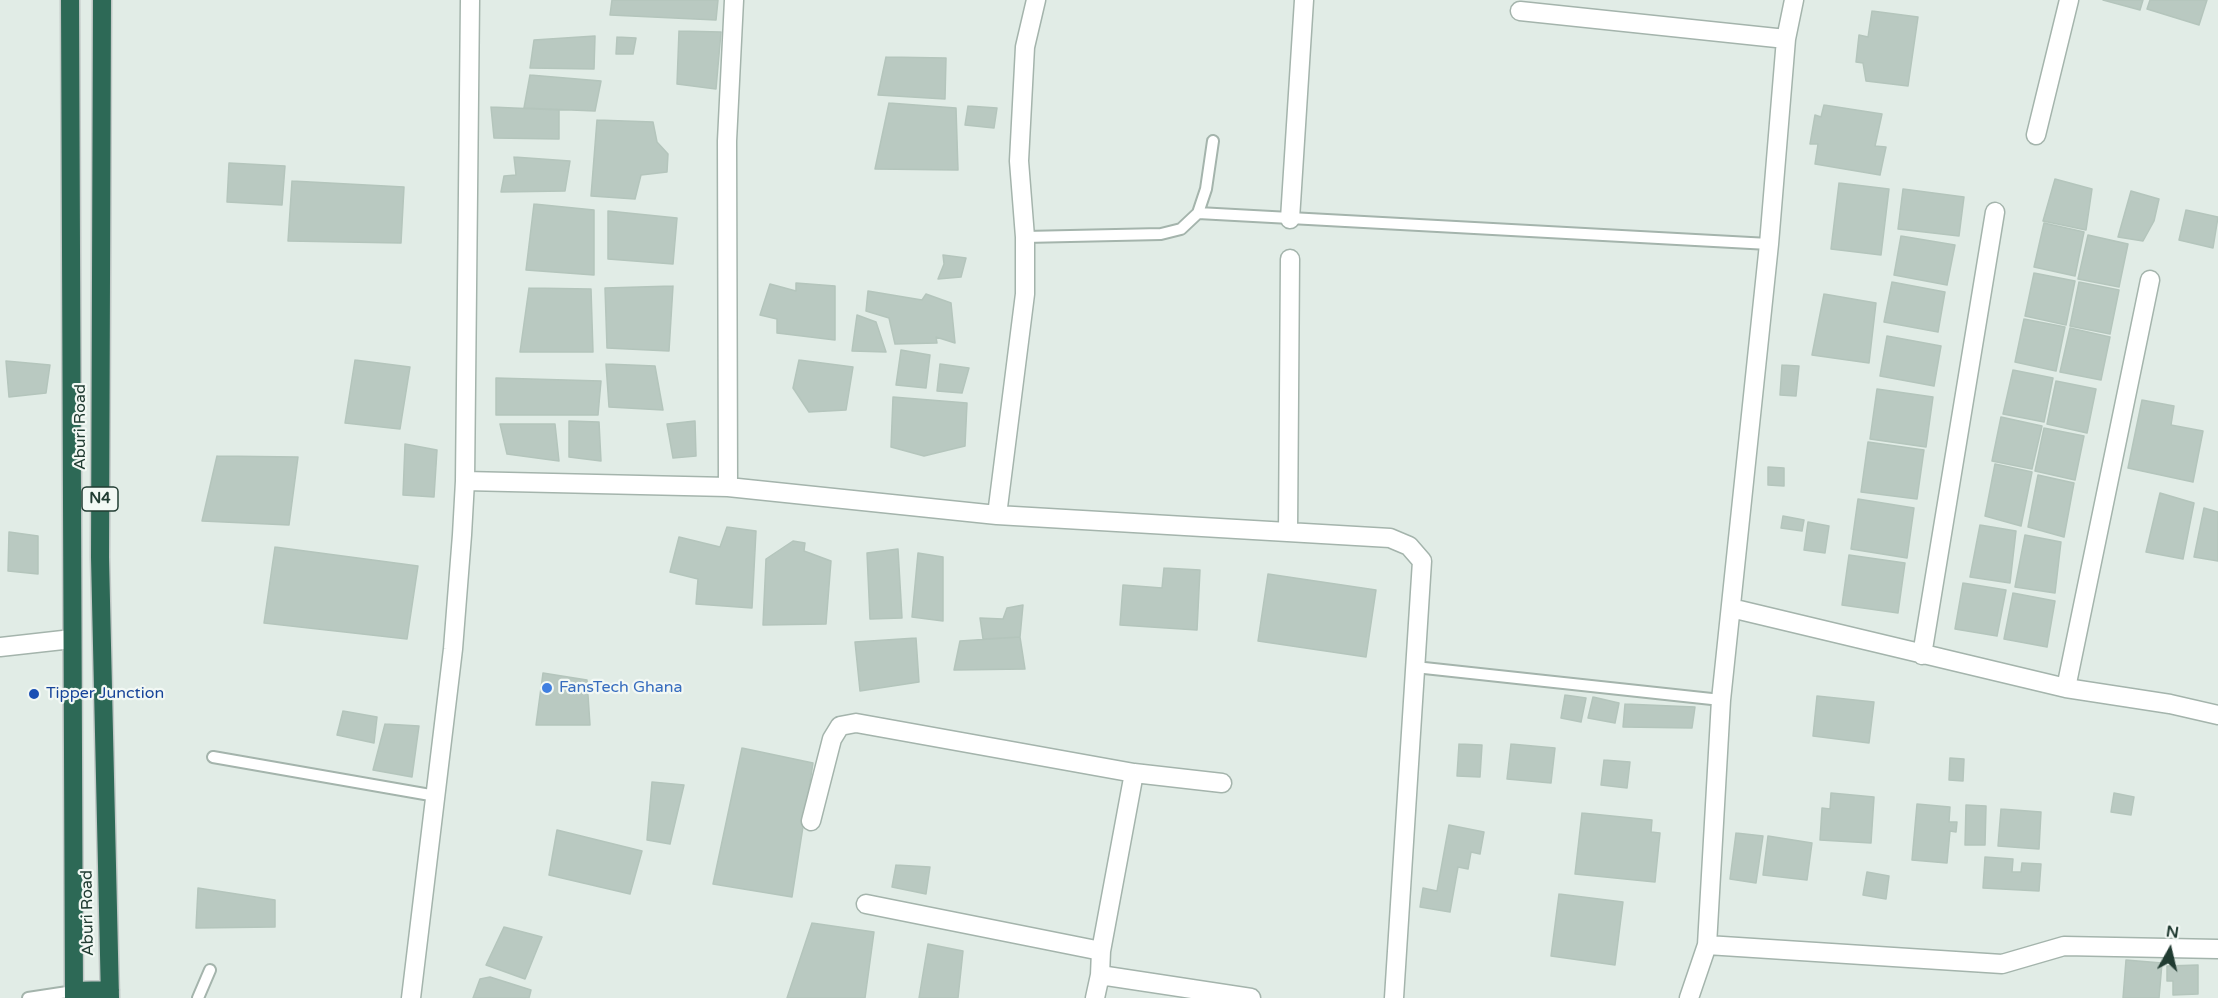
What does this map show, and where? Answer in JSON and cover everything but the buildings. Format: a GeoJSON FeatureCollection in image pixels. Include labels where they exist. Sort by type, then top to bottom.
{"type":"FeatureCollection","features":[{"type":"Feature","properties":{"kind":"highway","name":"Aburi Road"},"geometry":{"type":"LineString","coordinates":[[70,0],[74,994]]}},
{"type":"Feature","properties":{"kind":"highway","name":"Aburi Road"},"geometry":{"type":"LineString","coordinates":[[102,0],[100,557],[110,994]]}},
{"type":"Feature","properties":{"kind":"highway"},"geometry":{"type":"LineString","coordinates":[[74,994],[110,994]]}},
{"type":"Feature","properties":{"kind":"street"},"geometry":{"type":"LineString","coordinates":[[411,998],[453,649],[465,481],[470,0]]}},
{"type":"Feature","properties":{"kind":"street"},"geometry":{"type":"LineString","coordinates":[[728,487],[727,141],[734,0]]}},
{"type":"Feature","properties":{"kind":"street"},"geometry":{"type":"LineString","coordinates":[[997,515],[1025,294],[1025,237],[1019,161],[1024,47],[1036,0]]}},
{"type":"Feature","properties":{"kind":"street"},"geometry":{"type":"LineString","coordinates":[[1290,219],[1304,0]]}},
{"type":"Feature","properties":{"kind":"street"},"geometry":{"type":"LineString","coordinates":[[1689,998],[1707,945],[1721,700],[1769,244],[1786,39],[1794,0]]}},
{"type":"Feature","properties":{"kind":"street"},"geometry":{"type":"LineString","coordinates":[[2036,135],[2069,0]]}},
{"type":"Feature","properties":{"kind":"street"},"geometry":{"type":"LineString","coordinates":[[1520,11],[1786,39]]}},
{"type":"Feature","properties":{"kind":"street"},"geometry":{"type":"LineString","coordinates":[[1922,655],[1995,212]]}},
{"type":"Feature","properties":{"kind":"street"},"geometry":{"type":"LineString","coordinates":[[1288,532],[1290,259]]}},
{"type":"Feature","properties":{"kind":"street"},"geometry":{"type":"LineString","coordinates":[[2066,688],[2150,280]]}},
{"type":"Feature","properties":{"kind":"street"},"geometry":{"type":"LineString","coordinates":[[465,481],[728,487],[997,515],[1390,538],[1408,546],[1422,561],[1394,998]]}},
{"type":"Feature","properties":{"kind":"street"},"geometry":{"type":"LineString","coordinates":[[1731,608],[2066,688],[2170,704],[2218,715]]}},
{"type":"Feature","properties":{"kind":"street"},"geometry":{"type":"LineString","coordinates":[[0,647],[72,639]]}},
{"type":"Feature","properties":{"kind":"street"},"geometry":{"type":"LineString","coordinates":[[811,821],[832,739],[840,726],[856,723],[1134,773],[1221,783]]}},
{"type":"Feature","properties":{"kind":"street"},"geometry":{"type":"LineString","coordinates":[[1095,998],[1100,975],[1101,951],[1134,773]]}},
{"type":"Feature","properties":{"kind":"street"},"geometry":{"type":"LineString","coordinates":[[866,904],[1101,951]]}},
{"type":"Feature","properties":{"kind":"street"},"geometry":{"type":"LineString","coordinates":[[1707,945],[2002,964],[2064,946],[2218,949]]}},
{"type":"Feature","properties":{"kind":"street"},"geometry":{"type":"LineString","coordinates":[[1100,975],[1251,998]]}},
{"type":"Feature","properties":{"kind":"lane"},"geometry":{"type":"LineString","coordinates":[[1025,237],[1161,234],[1181,229],[1198,213],[1206,189],[1213,141]]}},
{"type":"Feature","properties":{"kind":"lane"},"geometry":{"type":"LineString","coordinates":[[1198,213],[1769,244]]}},
{"type":"Feature","properties":{"kind":"lane"},"geometry":{"type":"LineString","coordinates":[[1415,667],[1721,700]]}},
{"type":"Feature","properties":{"kind":"lane"},"geometry":{"type":"LineString","coordinates":[[213,757],[436,796]]}},
{"type":"Feature","properties":{"kind":"lane"},"geometry":{"type":"LineString","coordinates":[[198,998],[210,970]]}},
{"type":"Feature","properties":{"kind":"lane"},"geometry":{"type":"LineString","coordinates":[[28,998],[74,994]]}},
{"type":"Feature","properties":{"kind":"place","name":"FansTech Ghana"},"geometry":{"type":"Point","coordinates":[547,688]}},
{"type":"Feature","properties":{"kind":"place","name":"Tipper Junction"},"geometry":{"type":"Point","coordinates":[34,694]}}]}
